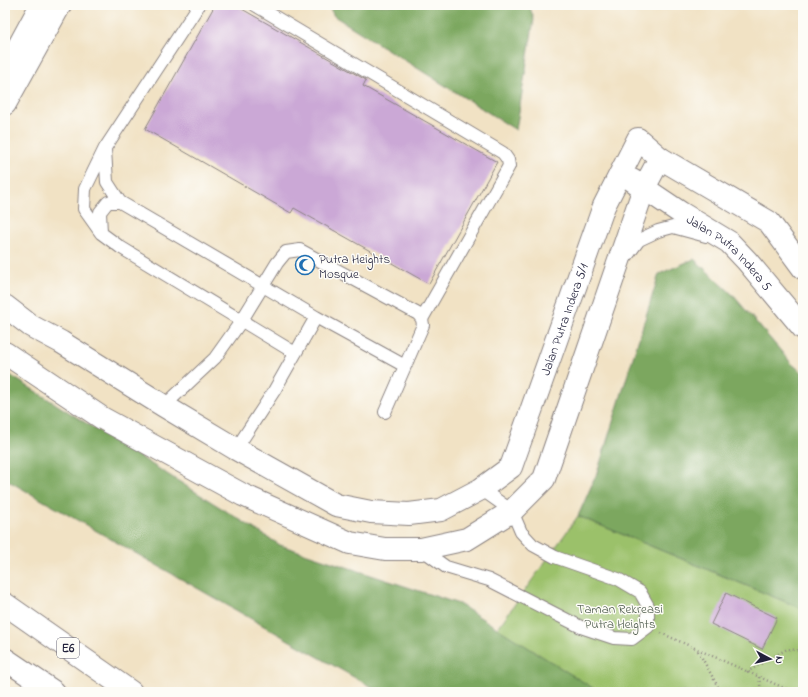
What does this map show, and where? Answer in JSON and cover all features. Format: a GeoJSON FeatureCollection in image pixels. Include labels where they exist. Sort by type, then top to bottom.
{"type":"FeatureCollection","features":[{"type":"Feature","properties":{"kind":"main road"},"geometry":{"type":"LineString","coordinates":[[5,69],[41,5]]}},
{"type":"Feature","properties":{"kind":"main road"},"geometry":{"type":"LineString","coordinates":[[5,104],[60,5]]}},
{"type":"Feature","properties":{"kind":"main road","name":"Jalan Putra Indera 5/1"},"geometry":{"type":"LineString","coordinates":[[5,306],[31,326],[61,342],[164,406],[236,449],[336,505],[371,512],[410,514],[441,510],[481,490],[511,468],[604,206],[638,139],[660,158]]}},
{"type":"Feature","properties":{"kind":"main road"},"geometry":{"type":"LineString","coordinates":[[5,353],[102,418],[243,495],[350,543],[385,549],[420,549],[467,539],[512,511],[544,479],[644,188],[660,158],[769,222],[803,268]]}},
{"type":"Feature","properties":{"kind":"main road","name":"Jalan Putra Indera 5"},"geometry":{"type":"LineString","coordinates":[[621,172],[729,242],[747,261],[803,328]]}},
{"type":"Feature","properties":{"kind":"main road","name":"E6"},"geometry":{"type":"LineString","coordinates":[[5,604],[131,692]]}},
{"type":"Feature","properties":{"kind":"main road"},"geometry":{"type":"LineString","coordinates":[[5,658],[54,692]]}},
{"type":"Feature","properties":{"kind":"lane"},"geometry":{"type":"LineString","coordinates":[[199,5],[105,148],[85,189],[84,209],[101,233],[120,247],[295,353]]}},
{"type":"Feature","properties":{"kind":"lane"},"geometry":{"type":"LineString","coordinates":[[255,5],[496,149],[508,160],[508,166],[422,319]]}},
{"type":"Feature","properties":{"kind":"lane"},"geometry":{"type":"LineString","coordinates":[[105,148],[107,182],[120,202],[316,317],[405,366]]}},
{"type":"Feature","properties":{"kind":"lane"},"geometry":{"type":"LineString","coordinates":[[101,233],[100,212],[108,202],[120,202]]}},
{"type":"Feature","properties":{"kind":"lane"},"geometry":{"type":"LineString","coordinates":[[614,272],[639,240],[658,231],[673,227],[729,242]]}},
{"type":"Feature","properties":{"kind":"lane"},"geometry":{"type":"LineString","coordinates":[[164,406],[215,358],[242,320],[277,263],[286,252],[300,250],[418,314],[422,319],[423,325],[385,412]]}},
{"type":"Feature","properties":{"kind":"lane"},"geometry":{"type":"LineString","coordinates":[[236,449],[274,391],[316,317]]}},
{"type":"Feature","properties":{"kind":"lane"},"geometry":{"type":"LineString","coordinates":[[420,549],[446,567],[489,580],[581,627],[614,638],[632,639],[648,627],[648,606],[640,592],[618,579],[555,557],[533,545],[521,532],[512,511],[481,490]]}},
{"type":"Feature","properties":{"kind":"path"},"geometry":{"type":"LineString","coordinates":[[648,627],[793,692]]}},
{"type":"Feature","properties":{"kind":"path"},"geometry":{"type":"LineString","coordinates":[[747,672],[788,649],[803,652]]}},
{"type":"Feature","properties":{"kind":"path"},"geometry":{"type":"LineString","coordinates":[[698,650],[721,692]]}},
{"type":"Feature","properties":{"kind":"path"},"geometry":{"type":"LineString","coordinates":[[759,677],[761,692]]}},
{"type":"Feature","properties":{"kind":"green space"},"geometry":{"type":"Polygon","coordinates":[[[328,5],[529,5],[534,19],[516,130],[334,16],[328,5]]]}},
{"type":"Feature","properties":{"kind":"green space"},"geometry":{"type":"Polygon","coordinates":[[[694,259],[732,294],[792,364],[803,373],[803,609],[578,516],[597,473],[659,274],[694,259]]]}},
{"type":"Feature","properties":{"kind":"green space"},"geometry":{"type":"Polygon","coordinates":[[[5,372],[280,545],[459,604],[599,692],[380,692],[5,479],[5,372]]]}},
{"type":"Feature","properties":{"kind":"green space","name":"Taman Rekreasi Putra Heights"},"geometry":{"type":"Polygon","coordinates":[[[578,516],[803,609],[803,692],[599,692],[497,629],[578,516]]]}},
{"type":"Feature","properties":{"kind":"building"},"geometry":{"type":"Polygon","coordinates":[[[215,5],[235,5],[366,80],[363,86],[497,162],[429,284],[294,208],[291,213],[145,129],[215,5]]]}},
{"type":"Feature","properties":{"kind":"building"},"geometry":{"type":"Polygon","coordinates":[[[726,593],[777,618],[762,649],[711,624],[726,593]]]}},
{"type":"Feature","properties":{"kind":"place","name":"Putra Heights Mosque"},"geometry":{"type":"Point","coordinates":[305,265]}}]}
